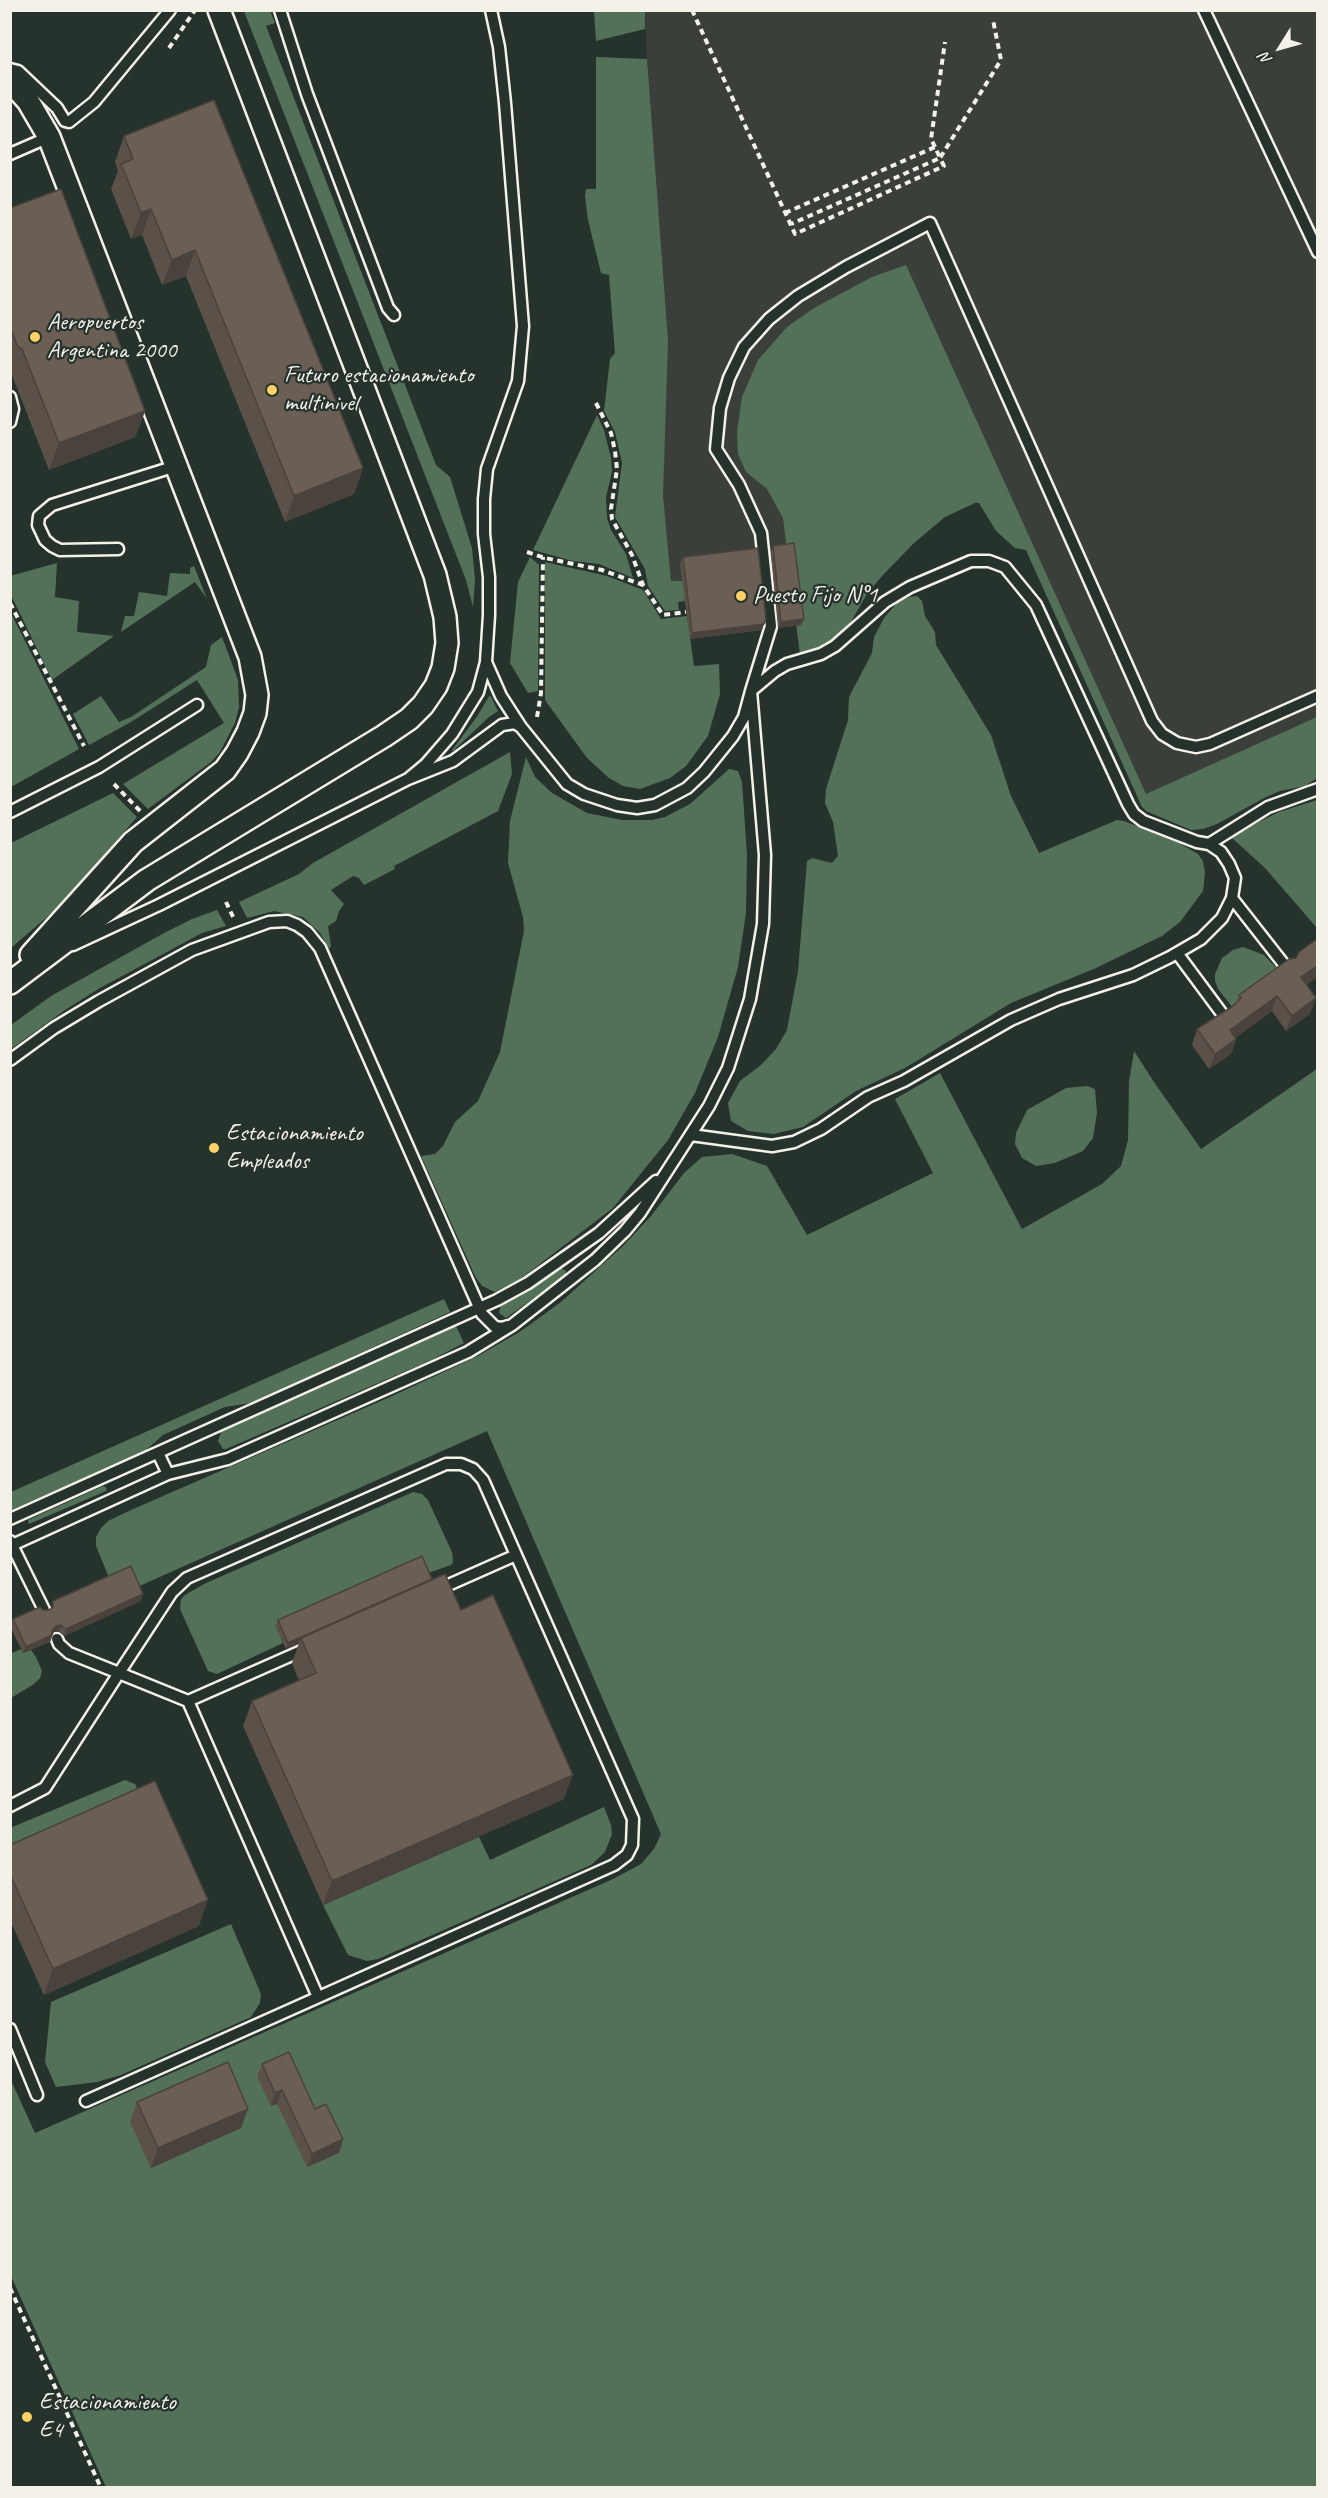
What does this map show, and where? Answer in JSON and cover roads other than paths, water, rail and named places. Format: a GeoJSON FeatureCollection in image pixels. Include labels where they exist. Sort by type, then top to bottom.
{"type":"FeatureCollection","features":[{"type":"Feature","properties":{"kind":"street"},"geometry":{"type":"LineString","coordinates":[[10,983],[147,880],[409,719],[423,705],[436,686],[443,668],[447,643],[445,617],[435,575],[219,10]]}},
{"type":"Feature","properties":{"kind":"street"},"geometry":{"type":"LineString","coordinates":[[10,81],[33,109],[49,137],[250,657],[257,695],[255,713],[237,753],[225,770],[133,842],[10,976]]}},
{"type":"Feature","properties":{"kind":"lane"},"geometry":{"type":"LineString","coordinates":[[10,69],[18,71],[57,108],[65,121],[69,122],[94,102],[170,10]]}},
{"type":"Feature","properties":{"kind":"lane"},"geometry":{"type":"LineString","coordinates":[[280,10],[307,94],[388,308],[394,315]]}},
{"type":"Feature","properties":{"kind":"lane"},"geometry":{"type":"LineString","coordinates":[[408,779],[426,764],[452,734],[478,692],[486,662],[489,577],[484,534],[484,498],[487,469],[518,381],[523,326],[505,103],[499,47],[491,10]]}},
{"type":"Feature","properties":{"kind":"lane"},"geometry":{"type":"LineString","coordinates":[[1204,10],[1317,252]]}},
{"type":"Feature","properties":{"kind":"lane"},"geometry":{"type":"LineString","coordinates":[[10,154],[49,137]]}},
{"type":"Feature","properties":{"kind":"lane"},"geometry":{"type":"LineString","coordinates":[[486,662],[501,696],[521,727],[567,784],[591,797],[617,806],[655,805],[672,796],[704,772],[733,736],[744,717],[771,626],[761,533],[739,485],[716,449],[720,408],[729,378],[744,347],[769,319],[798,296],[846,267],[930,223],[1152,721],[1162,734],[1177,743],[1196,747],[1210,744],[1317,696]]}},
{"type":"Feature","properties":{"kind":"lane"},"geometry":{"type":"LineString","coordinates":[[10,397],[13,409],[10,422]]}},
{"type":"Feature","properties":{"kind":"lane"},"geometry":{"type":"LineString","coordinates":[[118,549],[60,550],[45,540],[38,525],[39,516],[52,505],[176,466]]}},
{"type":"Feature","properties":{"kind":"lane"},"geometry":{"type":"LineString","coordinates":[[691,1135],[772,1146],[794,1142],[820,1129],[868,1097],[904,1081],[1011,1020],[1059,999],[1133,975],[1201,939],[1222,918],[1232,898],[1235,878],[1221,852],[1209,844],[1197,842],[1143,821],[1134,814],[1036,605],[1005,567],[988,561],[971,561],[910,587],[885,602],[836,646],[821,654],[787,664],[775,671],[751,692]]}},
{"type":"Feature","properties":{"kind":"lane"},"geometry":{"type":"LineString","coordinates":[[44,1610],[12,1543],[168,1474],[228,1459],[468,1352],[512,1325],[611,1246],[640,1213],[709,1106],[728,1068],[750,999],[763,924],[765,855],[751,692]]}},
{"type":"Feature","properties":{"kind":"lane"},"geometry":{"type":"LineString","coordinates":[[10,812],[99,767],[197,705]]}},
{"type":"Feature","properties":{"kind":"lane"},"geometry":{"type":"LineString","coordinates":[[40,960],[159,905],[408,779],[453,761],[502,725],[514,723],[521,727]]}},
{"type":"Feature","properties":{"kind":"lane"},"geometry":{"type":"LineString","coordinates":[[1209,844],[1268,807],[1317,789]]}},
{"type":"Feature","properties":{"kind":"lane"},"geometry":{"type":"LineString","coordinates":[[1232,898],[1286,967]]}},
{"type":"Feature","properties":{"kind":"lane"},"geometry":{"type":"LineString","coordinates":[[10,1060],[54,1028],[99,1001],[239,926],[287,921],[307,932],[320,948],[479,1308],[487,1321],[495,1327],[502,1328],[512,1325]]}},
{"type":"Feature","properties":{"kind":"lane"},"geometry":{"type":"LineString","coordinates":[[1177,953],[1223,1015]]}},
{"type":"Feature","properties":{"kind":"lane"},"geometry":{"type":"LineString","coordinates":[[10,1519],[479,1308],[528,1283],[599,1233],[669,1169]]}},
{"type":"Feature","properties":{"kind":"lane"},"geometry":{"type":"LineString","coordinates":[[158,1453],[168,1474]]}},
{"type":"Feature","properties":{"kind":"lane"},"geometry":{"type":"LineString","coordinates":[[10,1806],[45,1788],[172,1592],[187,1578],[446,1464],[461,1464],[472,1469],[483,1480],[633,1819],[632,1845],[627,1855],[614,1865],[86,2101]]}},
{"type":"Feature","properties":{"kind":"lane"},"geometry":{"type":"LineString","coordinates":[[428,1594],[516,1555]]}},
{"type":"Feature","properties":{"kind":"lane"},"geometry":{"type":"LineString","coordinates":[[57,1639],[69,1653],[188,1701],[318,1997]]}},
{"type":"Feature","properties":{"kind":"lane"},"geometry":{"type":"LineString","coordinates":[[188,1701],[319,1642]]}},
{"type":"Feature","properties":{"kind":"lane"},"geometry":{"type":"LineString","coordinates":[[10,2029],[37,2095]]}},
{"type":"Feature","properties":{"kind":"place","name":"Aeropuertos Argentina 2000"},"geometry":{"type":"Point","coordinates":[35,337]}},
{"type":"Feature","properties":{"kind":"place","name":"Futuro estacionamiento multinivel"},"geometry":{"type":"Point","coordinates":[272,390]}},
{"type":"Feature","properties":{"kind":"place","name":"Puesto Fijo N°1"},"geometry":{"type":"Point","coordinates":[741,596]}},
{"type":"Feature","properties":{"kind":"place","name":"Estacionamiento Empleados"},"geometry":{"type":"Point","coordinates":[214,1148]}},
{"type":"Feature","properties":{"kind":"place","name":"Estacionamiento E4"},"geometry":{"type":"Point","coordinates":[27,2417]}}]}
